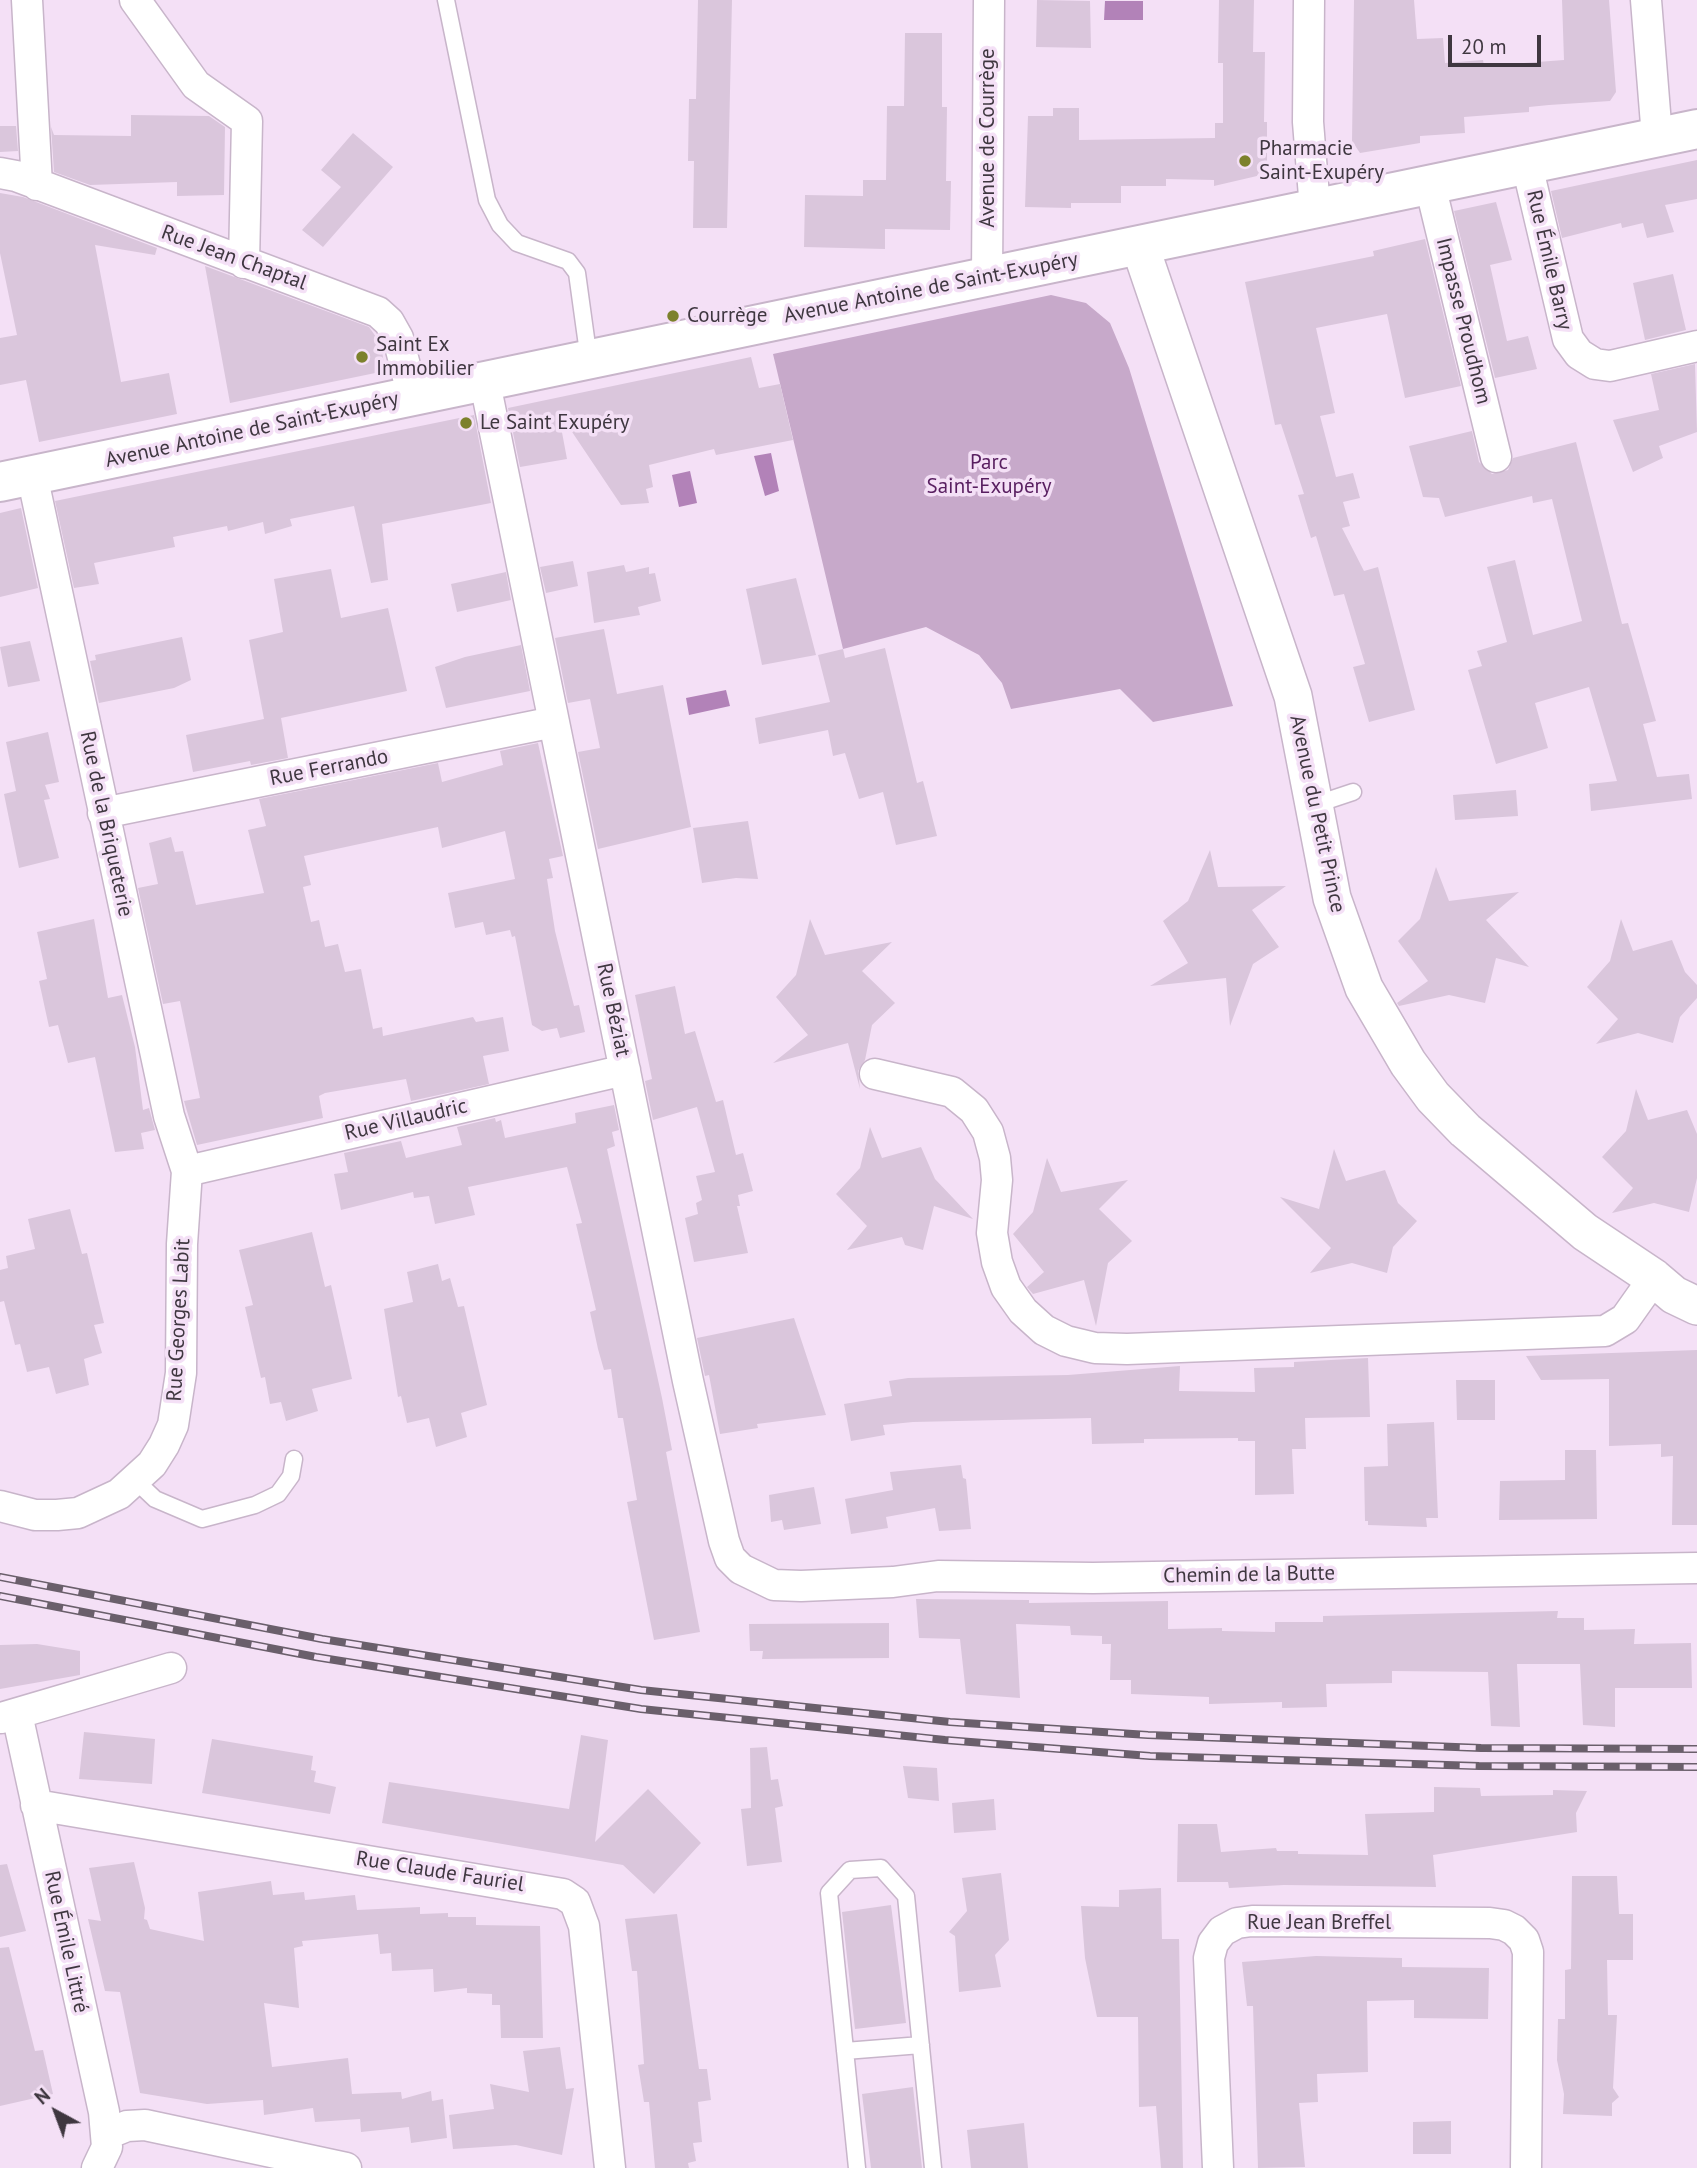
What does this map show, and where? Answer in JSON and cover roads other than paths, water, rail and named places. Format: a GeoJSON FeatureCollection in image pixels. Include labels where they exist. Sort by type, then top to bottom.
{"type":"FeatureCollection","features":[{"type":"Feature","properties":{"kind":"main road","name":"Avenue Antoine de Saint-Exupéry"},"geometry":{"type":"LineString","coordinates":[[16,478],[485,383],[1697,129]]}},
{"type":"Feature","properties":{"kind":"street"},"geometry":{"type":"LineString","coordinates":[[27,0],[37,185]]}},
{"type":"Feature","properties":{"kind":"street"},"geometry":{"type":"LineString","coordinates":[[135,0],[196,86],[247,121],[244,263]]}},
{"type":"Feature","properties":{"kind":"street","name":"Avenue de Courrège"},"geometry":{"type":"LineString","coordinates":[[987,276],[989,0]]}},
{"type":"Feature","properties":{"kind":"street"},"geometry":{"type":"LineString","coordinates":[[1309,0],[1308,122],[1315,208]]}},
{"type":"Feature","properties":{"kind":"street"},"geometry":{"type":"LineString","coordinates":[[1646,0],[1657,137]]}},
{"type":"Feature","properties":{"kind":"street","name":"Rue Émile Barry"},"geometry":{"type":"LineString","coordinates":[[1527,165],[1568,339],[1579,354],[1595,364],[1611,366],[1697,346]]}},
{"type":"Feature","properties":{"kind":"street","name":"Rue Jean Chaptal"},"geometry":{"type":"LineString","coordinates":[[0,173],[378,312],[389,322],[398,338],[413,397]]}},
{"type":"Feature","properties":{"kind":"street","name":"Impasse Proudhom"},"geometry":{"type":"LineString","coordinates":[[1430,185],[1496,457]]}},
{"type":"Feature","properties":{"kind":"street","name":"Avenue du Petit Prince"},"geometry":{"type":"LineString","coordinates":[[1140,246],[1282,660],[1304,745],[1332,898],[1348,951],[1364,988],[1408,1062],[1433,1097],[1465,1130],[1585,1233],[1654,1278],[1674,1295],[1697,1306]]}},
{"type":"Feature","properties":{"kind":"street","name":"Rue Béziat"},"geometry":{"type":"LineString","coordinates":[[485,383],[724,1541],[736,1563],[755,1578],[774,1584],[801,1586]]}},
{"type":"Feature","properties":{"kind":"street","name":"Rue de la Briqueterie"},"geometry":{"type":"LineString","coordinates":[[16,478],[103,813],[169,1116],[187,1171]]}},
{"type":"Feature","properties":{"kind":"street","name":"Rue Ferrando"},"geometry":{"type":"LineString","coordinates":[[103,813],[554,722]]}},
{"type":"Feature","properties":{"kind":"street","name":"Rue Villaudric"},"geometry":{"type":"LineString","coordinates":[[187,1171],[625,1070]]}},
{"type":"Feature","properties":{"kind":"street"},"geometry":{"type":"LineString","coordinates":[[875,1074],[952,1092],[974,1110],[988,1132],[995,1158],[997,1180],[992,1233],[997,1262],[1006,1287],[1023,1311],[1044,1330],[1066,1340],[1095,1348],[1605,1331],[1625,1319],[1654,1278]]}},
{"type":"Feature","properties":{"kind":"street","name":"Rue Georges Labit"},"geometry":{"type":"LineString","coordinates":[[0,1506],[35,1515],[78,1513],[119,1494],[136,1481],[164,1445],[173,1425],[181,1373],[182,1244],[187,1171]]}},
{"type":"Feature","properties":{"kind":"street","name":"Avenue du Petit Prince"},"geometry":{"type":"LineString","coordinates":[[1654,1278],[1680,1282],[1697,1290]]}},
{"type":"Feature","properties":{"kind":"street","name":"Chemin de la Butte"},"geometry":{"type":"LineString","coordinates":[[801,1586],[893,1582],[938,1576],[1093,1578],[1697,1569]]}},
{"type":"Feature","properties":{"kind":"street"},"geometry":{"type":"LineString","coordinates":[[9,1716],[171,1668]]}},
{"type":"Feature","properties":{"kind":"street","name":"Rue Émile Littré"},"geometry":{"type":"LineString","coordinates":[[9,1716],[36,1805],[107,2134],[107,2147],[97,2168]]}},
{"type":"Feature","properties":{"kind":"street","name":"Rue Claude Fauriel"},"geometry":{"type":"LineString","coordinates":[[36,1805],[563,1894],[575,1902],[584,1926],[610,2168]]}},
{"type":"Feature","properties":{"kind":"street","name":"Rue Jean Breffel"},"geometry":{"type":"LineString","coordinates":[[1218,2168],[1209,1958],[1213,1943],[1222,1931],[1237,1923],[1252,1921],[1490,1923],[1514,1930],[1524,1940],[1528,1952],[1526,2168]]}},
{"type":"Feature","properties":{"kind":"street"},"geometry":{"type":"LineString","coordinates":[[107,2134],[127,2126],[145,2125],[346,2168]]}},
{"type":"Feature","properties":{"kind":"lane"},"geometry":{"type":"LineString","coordinates":[[446,0],[487,200],[500,225],[517,243],[568,261],[577,273],[589,360]]}},
{"type":"Feature","properties":{"kind":"lane"},"geometry":{"type":"LineString","coordinates":[[1314,805],[1353,792]]}},
{"type":"Feature","properties":{"kind":"lane"},"geometry":{"type":"LineString","coordinates":[[136,1481],[155,1499],[202,1519],[255,1505],[278,1494],[291,1476],[295,1459]]}},
{"type":"Feature","properties":{"kind":"lane"},"geometry":{"type":"LineString","coordinates":[[858,2168],[829,1893],[850,1870],[881,1868],[906,1896],[933,2168]]}},
{"type":"Feature","properties":{"kind":"lane"},"geometry":{"type":"LineString","coordinates":[[845,2051],[921,2045]]}},
{"type":"Feature","properties":{"kind":"railway"},"geometry":{"type":"LineString","coordinates":[[0,1577],[322,1639],[641,1690],[950,1722],[1148,1735],[1481,1748],[1697,1749]]}},
{"type":"Feature","properties":{"kind":"railway"},"geometry":{"type":"LineString","coordinates":[[0,1596],[316,1657],[641,1709],[945,1740],[1150,1756],[1479,1766],[1697,1767]]}},
{"type":"Feature","properties":{"kind":"place","name":"Pharmacie Saint-Exupéry"},"geometry":{"type":"Point","coordinates":[1245,161]}},
{"type":"Feature","properties":{"kind":"place","name":"Courrège"},"geometry":{"type":"Point","coordinates":[673,316]}},
{"type":"Feature","properties":{"kind":"place","name":"Saint Ex Immobilier"},"geometry":{"type":"Point","coordinates":[362,357]}},
{"type":"Feature","properties":{"kind":"place","name":"Le Saint Exupéry"},"geometry":{"type":"Point","coordinates":[466,423]}},
{"type":"Feature","properties":{"kind":"park label","name":"Parc Saint-Exupéry"},"geometry":{"type":"Point","coordinates":[989,475]}}]}
